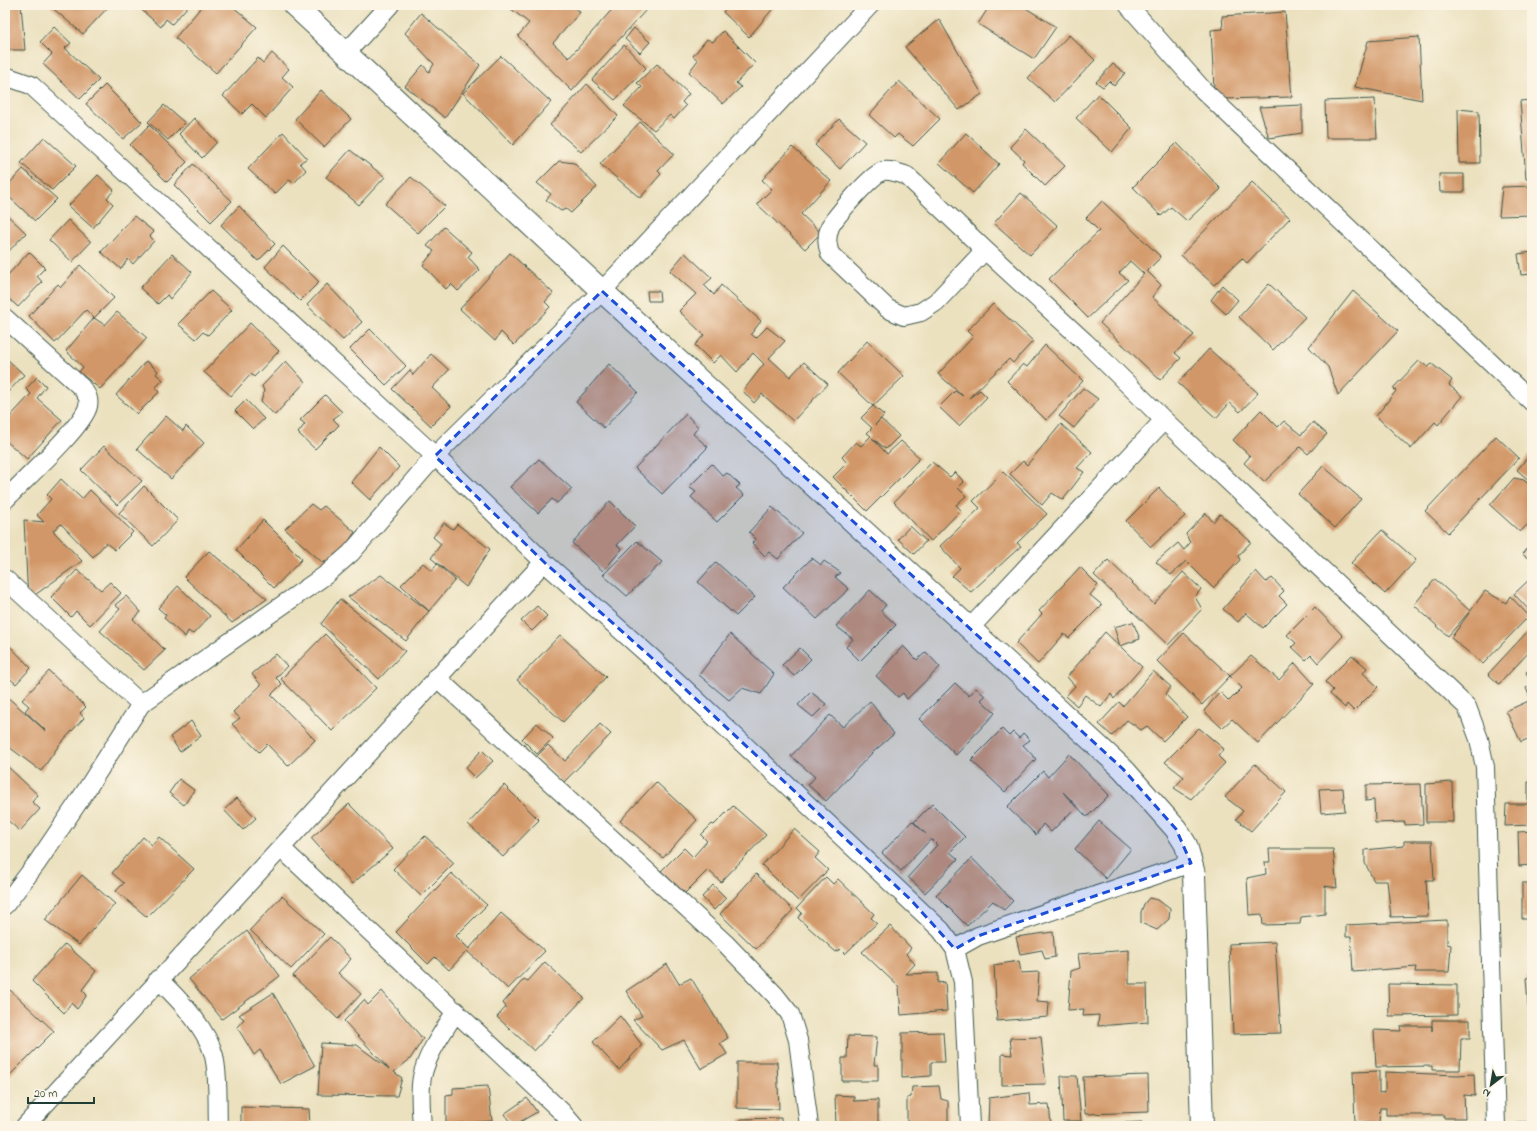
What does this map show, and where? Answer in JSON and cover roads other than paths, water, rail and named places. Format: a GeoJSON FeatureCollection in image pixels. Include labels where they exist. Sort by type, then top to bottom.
{"type":"FeatureCollection","features":[{"type":"Feature","properties":{"kind":"street"},"geometry":{"type":"LineString","coordinates":[[294,5],[602,291],[1123,769],[1176,829],[1186,845],[1194,874],[1202,1126]]}},
{"type":"Feature","properties":{"kind":"street"},"geometry":{"type":"LineString","coordinates":[[346,53],[390,5]]}},
{"type":"Feature","properties":{"kind":"street"},"geometry":{"type":"LineString","coordinates":[[5,905],[76,805],[141,704],[327,574],[350,553],[436,456],[602,291],[870,5]]}},
{"type":"Feature","properties":{"kind":"street"},"geometry":{"type":"LineString","coordinates":[[1128,5],[1203,90],[1532,402]]}},
{"type":"Feature","properties":{"kind":"street"},"geometry":{"type":"LineString","coordinates":[[5,76],[31,84],[436,456],[544,562],[652,658],[911,900],[941,930],[955,949],[963,982],[970,1126]]}},
{"type":"Feature","properties":{"kind":"street"},"geometry":{"type":"LineString","coordinates":[[985,250],[936,302],[922,312],[904,316],[888,309],[830,254],[826,243],[831,226],[868,181],[882,171],[894,171],[907,176],[1084,342],[1164,420],[1467,707],[1479,738],[1485,767],[1496,1126]]}},
{"type":"Feature","properties":{"kind":"street"},"geometry":{"type":"LineString","coordinates":[[5,318],[81,387],[88,396],[88,407],[67,437],[5,500]]}},
{"type":"Feature","properties":{"kind":"street"},"geometry":{"type":"LineString","coordinates":[[969,629],[1164,420]]}},
{"type":"Feature","properties":{"kind":"street"},"geometry":{"type":"LineString","coordinates":[[25,1126],[158,979],[281,848],[436,677],[544,562]]}},
{"type":"Feature","properties":{"kind":"street"},"geometry":{"type":"LineString","coordinates":[[5,579],[141,704]]}},
{"type":"Feature","properties":{"kind":"street"},"geometry":{"type":"LineString","coordinates":[[436,677],[725,942],[775,995],[790,1014],[798,1040],[809,1126]]}},
{"type":"Feature","properties":{"kind":"street"},"geometry":{"type":"LineString","coordinates":[[281,848],[456,1011],[562,1112],[574,1126]]}},
{"type":"Feature","properties":{"kind":"street"},"geometry":{"type":"LineString","coordinates":[[955,949],[978,936],[1192,863]]}},
{"type":"Feature","properties":{"kind":"street"},"geometry":{"type":"LineString","coordinates":[[158,979],[179,999],[203,1033],[214,1055],[217,1085],[218,1126]]}},
{"type":"Feature","properties":{"kind":"street"},"geometry":{"type":"LineString","coordinates":[[422,1126],[420,1095],[422,1076],[431,1054],[456,1011]]}}]}
